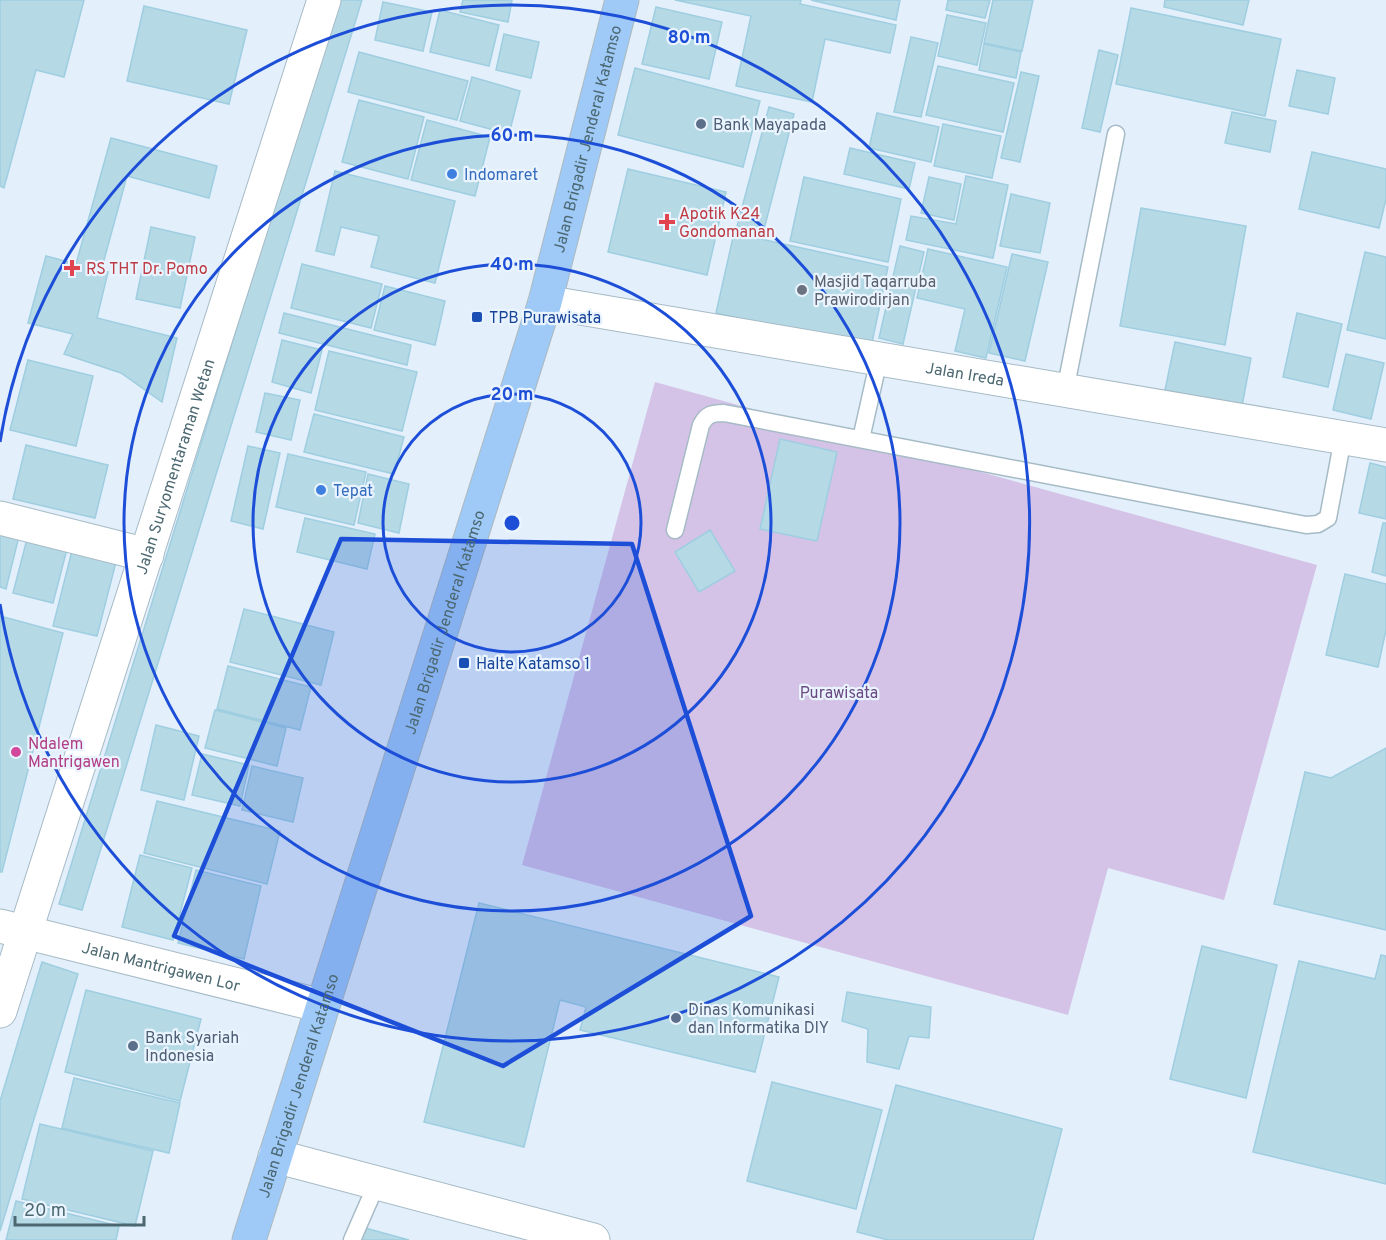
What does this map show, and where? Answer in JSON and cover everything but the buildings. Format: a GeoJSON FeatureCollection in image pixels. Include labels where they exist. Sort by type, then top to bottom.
{"type":"FeatureCollection","features":[{"type":"Feature","properties":{"kind":"main road","name":"Jalan Brigadir Jenderal Katamso"},"geometry":{"type":"LineString","coordinates":[[249,1240],[545,302],[622,0]]}},
{"type":"Feature","properties":{"kind":"street","name":"Jalan Suryomentaraman Wetan"},"geometry":{"type":"LineString","coordinates":[[0,1011],[12,930],[147,555],[324,0]]}},
{"type":"Feature","properties":{"kind":"street","name":"Jalan Ireda"},"geometry":{"type":"LineString","coordinates":[[545,302],[1386,445]]}},
{"type":"Feature","properties":{"kind":"street"},"geometry":{"type":"LineString","coordinates":[[0,518],[147,555]]}},
{"type":"Feature","properties":{"kind":"street","name":"Jalan Mantrigawen Lor"},"geometry":{"type":"LineString","coordinates":[[12,930],[322,1006]]}},
{"type":"Feature","properties":{"kind":"street"},"geometry":{"type":"LineString","coordinates":[[275,1156],[593,1240]]}},
{"type":"Feature","properties":{"kind":"lane"},"geometry":{"type":"LineString","coordinates":[[1065,390],[1116,134]]}},
{"type":"Feature","properties":{"kind":"lane"},"geometry":{"type":"LineString","coordinates":[[861,439],[879,359]]}},
{"type":"Feature","properties":{"kind":"lane"},"geometry":{"type":"LineString","coordinates":[[675,530],[701,425],[705,418],[713,413],[861,439],[1306,525],[1318,524],[1328,518],[1343,438]]}},
{"type":"Feature","properties":{"kind":"lane"},"geometry":{"type":"LineString","coordinates":[[352,1240],[377,1183]]}},
{"type":"Feature","properties":{"kind":"highlighted area"},"geometry":{"type":"Polygon","coordinates":[[[341,539],[632,544],[751,916],[503,1066],[174,936],[341,539]]]}},
{"type":"Feature","properties":{"kind":"green space","name":"Purawisata"},"geometry":{"type":"Polygon","coordinates":[[[655,382],[1317,565],[1224,900],[1108,868],[1068,1015],[522,865],[655,382]]]}},
{"type":"Feature","properties":{"kind":"place","name":"Bank Mayapada"},"geometry":{"type":"Point","coordinates":[701,124]}},
{"type":"Feature","properties":{"kind":"place","name":"Indomaret"},"geometry":{"type":"Point","coordinates":[452,174]}},
{"type":"Feature","properties":{"kind":"place","name":"Apotik K24 Gondomanan"},"geometry":{"type":"Point","coordinates":[667,222]}},
{"type":"Feature","properties":{"kind":"place","name":"RS THT Dr. Pomo"},"geometry":{"type":"Point","coordinates":[72,268]}},
{"type":"Feature","properties":{"kind":"place","name":"Masjid Taqarruba Prawirodirjan"},"geometry":{"type":"Point","coordinates":[802,290]}},
{"type":"Feature","properties":{"kind":"place","name":"TPB Purawisata"},"geometry":{"type":"Point","coordinates":[477,317]}},
{"type":"Feature","properties":{"kind":"place","name":"Tepat"},"geometry":{"type":"Point","coordinates":[321,490]}},
{"type":"Feature","properties":{"kind":"place","name":"Halte Katamso 1"},"geometry":{"type":"Point","coordinates":[464,663]}},
{"type":"Feature","properties":{"kind":"place","name":"Ndalem Mantrigawen"},"geometry":{"type":"Point","coordinates":[16,752]}},
{"type":"Feature","properties":{"kind":"place","name":"Dinas Komunikasi dan Informatika DIY"},"geometry":{"type":"Point","coordinates":[676,1018]}},
{"type":"Feature","properties":{"kind":"place","name":"Bank Syariah Indonesia"},"geometry":{"type":"Point","coordinates":[133,1046]}}]}
